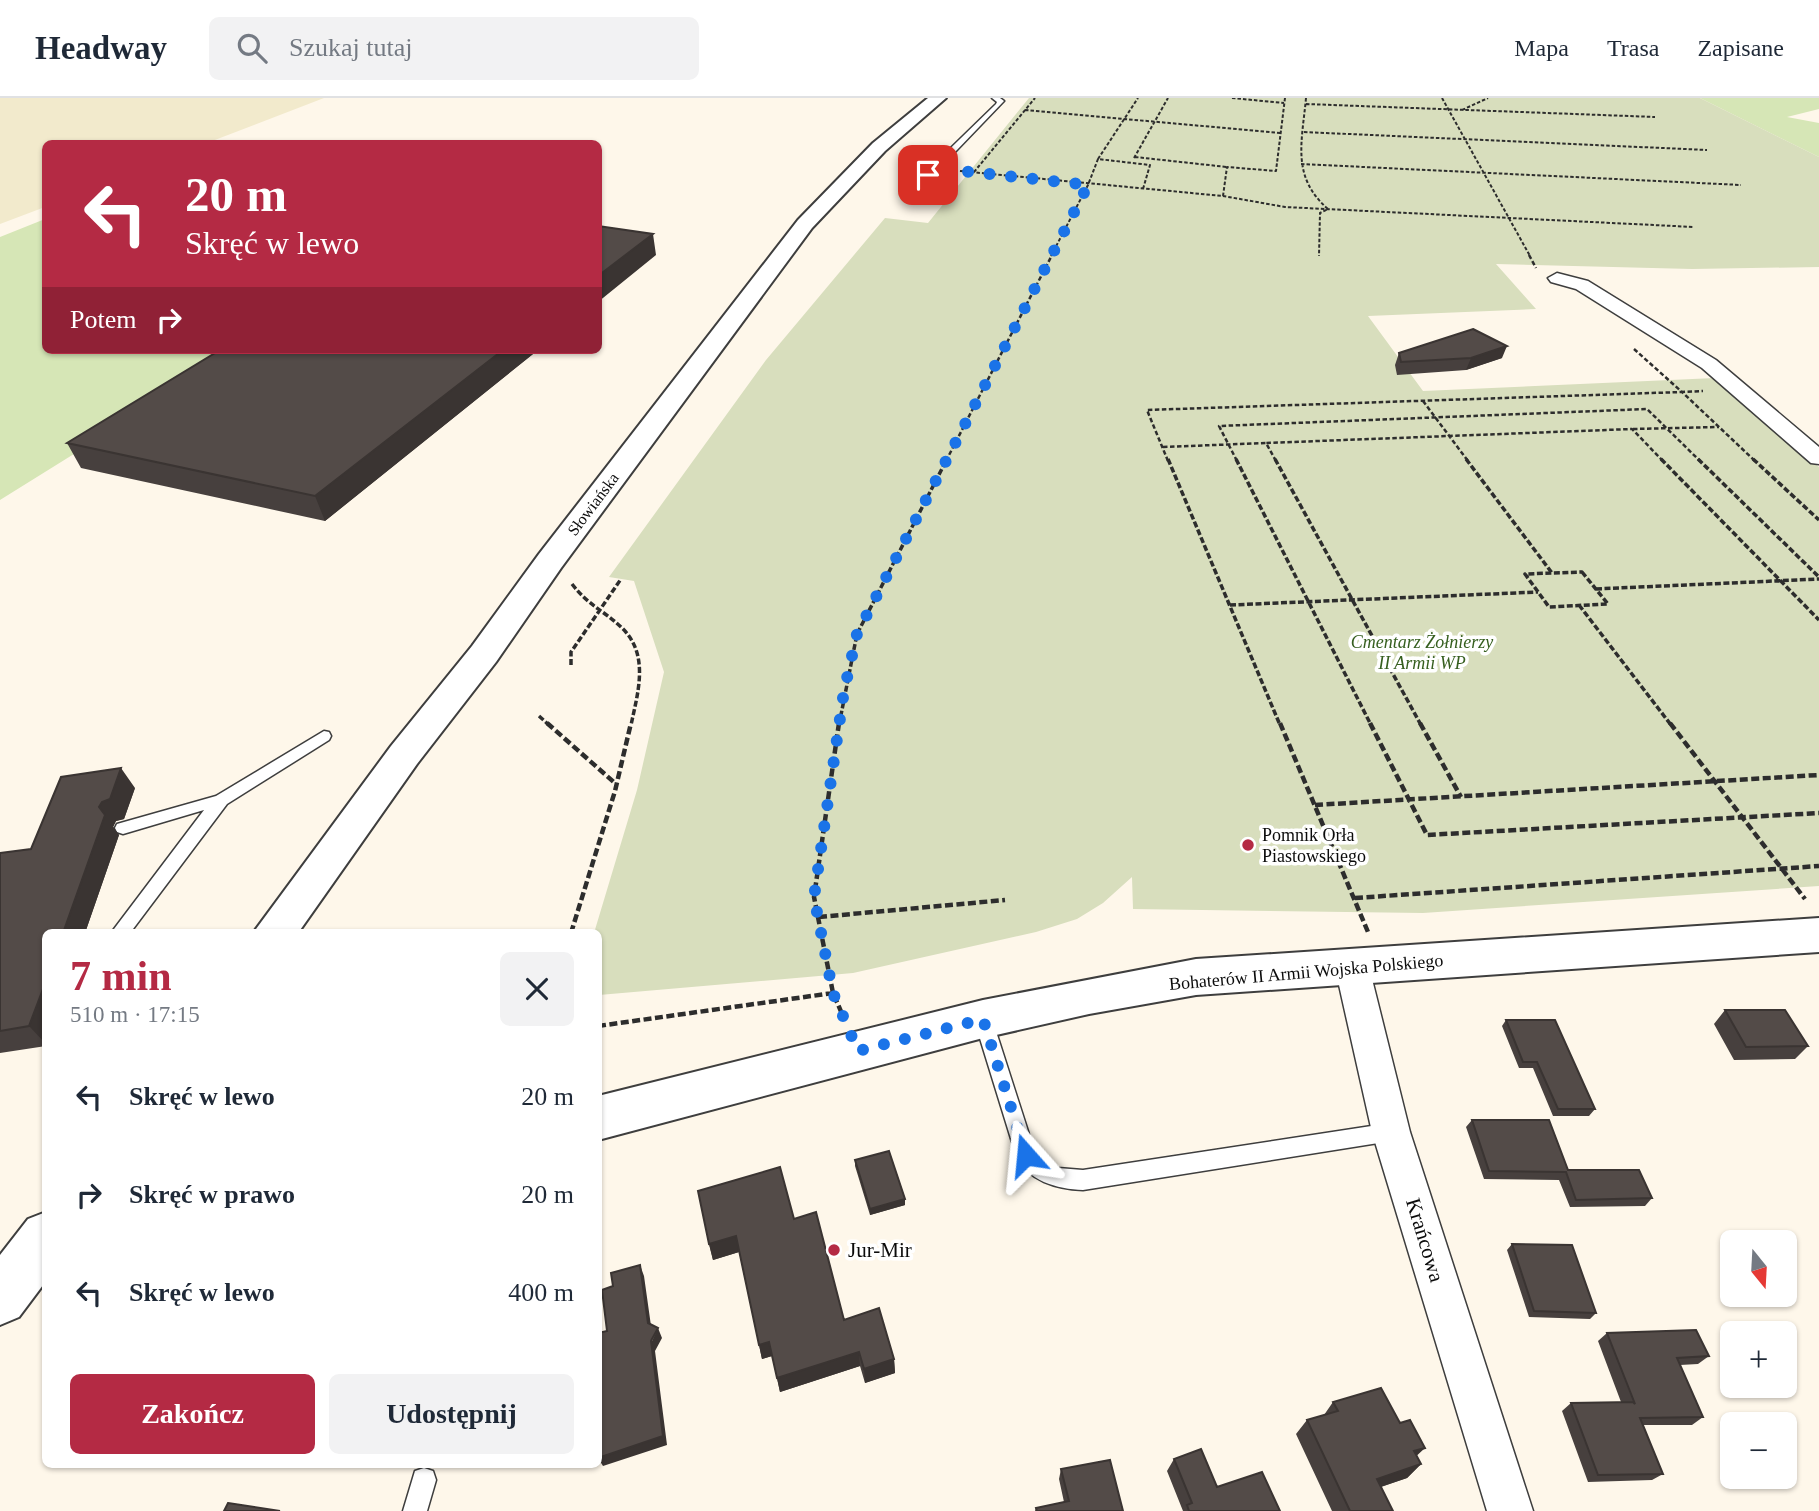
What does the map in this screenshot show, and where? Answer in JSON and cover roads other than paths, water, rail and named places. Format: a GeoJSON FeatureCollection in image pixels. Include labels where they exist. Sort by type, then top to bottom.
{"type":"FeatureCollection","features":[{"type":"Feature","properties":{"kind":"street","name":"Słowiańska"},"geometry":{"type":"LineString","coordinates":[[277,929],[404,755],[484,654],[558,550],[805,223],[879,147],[938,98]]}},
{"type":"Feature","properties":{"kind":"street"},"geometry":{"type":"LineString","coordinates":[[1557,278],[1582,285],[1709,364],[1819,457]]}},
{"type":"Feature","properties":{"kind":"street","name":"Bohaterów II Armii Wojska Polskiego"},"geometry":{"type":"LineString","coordinates":[[602,1117],[983,1019],[1196,977],[1352,967],[1812,917]]}},
{"type":"Feature","properties":{"kind":"street","name":"Krańcowa"},"geometry":{"type":"LineString","coordinates":[[1352,967],[1391,1132],[1510,1511]]}},
{"type":"Feature","properties":{"kind":"street"},"geometry":{"type":"LineString","coordinates":[[0,1298],[42,1242]]}},
{"type":"Feature","properties":{"kind":"lane"},"geometry":{"type":"LineString","coordinates":[[928,175],[998,105],[1001,101],[995,98]]}},
{"type":"Feature","properties":{"kind":"lane"},"geometry":{"type":"LineString","coordinates":[[123,828],[220,800],[324,736]]}},
{"type":"Feature","properties":{"kind":"lane"},"geometry":{"type":"LineString","coordinates":[[123,929],[220,800]]}},
{"type":"Feature","properties":{"kind":"lane"},"geometry":{"type":"LineString","coordinates":[[983,1019],[1026,1155],[1041,1170],[1057,1180],[1083,1180],[1391,1132]]}},
{"type":"Feature","properties":{"kind":"lane"},"geometry":{"type":"LineString","coordinates":[[415,1511],[424,1480]]}},
{"type":"Feature","properties":{"kind":"place","name":"Pomnik Orła Piastowskiego"},"geometry":{"type":"Point","coordinates":[1248,845]}},
{"type":"Feature","properties":{"kind":"place","name":"Jur-Mir"},"geometry":{"type":"Point","coordinates":[834,1250]}},
{"type":"Feature","properties":{"kind":"park label","name":"Cmentarz Żołnierzy II Armii WP"},"geometry":{"type":"Point","coordinates":[1422,652]}}]}
